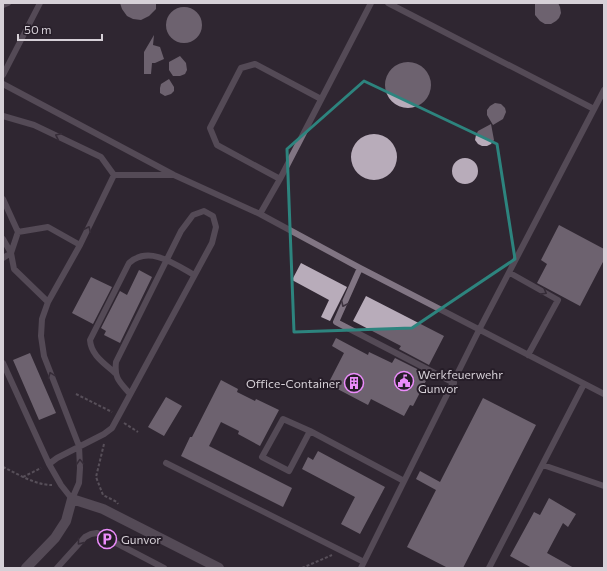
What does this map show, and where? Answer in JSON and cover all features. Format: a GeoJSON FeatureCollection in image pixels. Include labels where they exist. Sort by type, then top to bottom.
{"type":"FeatureCollection","features":[{"type":"Feature","properties":{"kind":"street"},"geometry":{"type":"LineString","coordinates":[[26,568],[55,538],[66,521],[72,499],[103,509],[219,568]]}},
{"type":"Feature","properties":{"kind":"lane"},"geometry":{"type":"LineString","coordinates":[[3,5],[8,3]]}},
{"type":"Feature","properties":{"kind":"lane"},"geometry":{"type":"LineString","coordinates":[[3,75],[40,3]]}},
{"type":"Feature","properties":{"kind":"lane"},"geometry":{"type":"LineString","coordinates":[[260,214],[280,179],[371,3]]}},
{"type":"Feature","properties":{"kind":"lane"},"geometry":{"type":"LineString","coordinates":[[388,3],[594,109]]}},
{"type":"Feature","properties":{"kind":"lane"},"geometry":{"type":"LineString","coordinates":[[280,179],[217,145],[210,128],[242,68],[255,64],[321,99]]}},
{"type":"Feature","properties":{"kind":"lane"},"geometry":{"type":"LineString","coordinates":[[3,84],[174,175],[260,214],[360,268],[604,394]]}},
{"type":"Feature","properties":{"kind":"lane"},"geometry":{"type":"LineString","coordinates":[[166,463],[340,551],[362,565],[480,330],[604,90]]}},
{"type":"Feature","properties":{"kind":"lane"},"geometry":{"type":"LineString","coordinates":[[3,116],[34,125],[101,157],[114,175]]}},
{"type":"Feature","properties":{"kind":"lane"},"geometry":{"type":"LineString","coordinates":[[114,175],[174,175]]}},
{"type":"Feature","properties":{"kind":"lane"},"geometry":{"type":"LineString","coordinates":[[3,363],[49,464],[61,485],[72,499],[79,483],[79,446],[64,411],[44,356],[41,336],[42,319],[48,302],[80,245],[114,175]]}},
{"type":"Feature","properties":{"kind":"lane"},"geometry":{"type":"LineString","coordinates":[[3,199],[18,232],[11,253],[3,258]]}},
{"type":"Feature","properties":{"kind":"lane"},"geometry":{"type":"LineString","coordinates":[[49,464],[79,446],[104,434],[112,428],[212,242],[216,227],[213,216],[204,211],[193,215],[181,231],[116,362],[115,373]]}},
{"type":"Feature","properties":{"kind":"lane"},"geometry":{"type":"LineString","coordinates":[[18,232],[48,228],[80,245]]}},
{"type":"Feature","properties":{"kind":"lane"},"geometry":{"type":"LineString","coordinates":[[3,239],[11,253],[14,269],[48,302]]}},
{"type":"Feature","properties":{"kind":"lane"},"geometry":{"type":"LineString","coordinates":[[130,394],[115,373],[95,356],[91,348],[90,340],[129,263],[135,257],[145,255],[167,260],[194,276]]}},
{"type":"Feature","properties":{"kind":"lane"},"geometry":{"type":"LineString","coordinates":[[360,268],[336,322],[454,383]]}},
{"type":"Feature","properties":{"kind":"lane"},"geometry":{"type":"LineString","coordinates":[[510,273],[558,300],[528,354]]}},
{"type":"Feature","properties":{"kind":"lane"},"geometry":{"type":"LineString","coordinates":[[490,568],[584,384]]}},
{"type":"Feature","properties":{"kind":"lane"},"geometry":{"type":"LineString","coordinates":[[310,431],[289,470],[262,457],[283,419],[310,431],[404,481]]}},
{"type":"Feature","properties":{"kind":"lane"},"geometry":{"type":"LineString","coordinates":[[543,465],[604,486]]}},
{"type":"Feature","properties":{"kind":"lane"},"geometry":{"type":"LineString","coordinates":[[57,568],[85,537],[97,533],[164,568]]}},
{"type":"Feature","properties":{"kind":"path"},"geometry":{"type":"LineString","coordinates":[[76,394],[111,412],[123,423],[138,432]]}},
{"type":"Feature","properties":{"kind":"path"},"geometry":{"type":"LineString","coordinates":[[104,434],[104,442],[96,477],[103,495],[117,502],[122,519]]}},
{"type":"Feature","properties":{"kind":"path"},"geometry":{"type":"LineString","coordinates":[[3,467],[22,477],[47,485],[61,485]]}},
{"type":"Feature","properties":{"kind":"path"},"geometry":{"type":"LineString","coordinates":[[302,568],[340,551]]}},
{"type":"Feature","properties":{"kind":"highlighted area"},"geometry":{"type":"Polygon","coordinates":[[[364,81],[497,144],[515,259],[412,328],[294,332],[287,149],[364,81]]]}},
{"type":"Feature","properties":{"kind":"building"},"geometry":{"type":"Polygon","coordinates":[[[120,3],[156,3],[156,9],[149,16],[141,20],[133,19],[127,16],[120,3]]]}},
{"type":"Feature","properties":{"kind":"building"},"geometry":{"type":"Polygon","coordinates":[[[535,3],[558,3],[561,13],[559,18],[551,24],[545,24],[540,21],[535,15],[535,3]]]}},
{"type":"Feature","properties":{"kind":"building"},"geometry":{"type":"Polygon","coordinates":[[[184,7],[197,12],[202,25],[197,38],[184,43],[171,38],[166,25],[171,12],[184,7]]]}},
{"type":"Feature","properties":{"kind":"building"},"geometry":{"type":"Polygon","coordinates":[[[154,35],[153,45],[160,47],[164,59],[152,63],[151,74],[144,74],[144,52],[154,35]]]}},
{"type":"Feature","properties":{"kind":"building"},"geometry":{"type":"Polygon","coordinates":[[[180,56],[186,63],[187,70],[185,74],[173,76],[169,70],[169,62],[180,56]]]}},
{"type":"Feature","properties":{"kind":"building"},"geometry":{"type":"Polygon","coordinates":[[[408,62],[421,66],[427,72],[431,85],[427,98],[421,104],[408,108],[395,104],[389,98],[385,85],[389,72],[395,66],[408,62]]]}},
{"type":"Feature","properties":{"kind":"building"},"geometry":{"type":"Polygon","coordinates":[[[169,79],[174,87],[174,91],[165,96],[160,93],[160,88],[161,84],[169,79]]]}},
{"type":"Feature","properties":{"kind":"building"},"geometry":{"type":"Polygon","coordinates":[[[495,103],[501,104],[505,108],[506,112],[503,119],[493,125],[487,115],[487,110],[495,103]]]}},
{"type":"Feature","properties":{"kind":"building"},"geometry":{"type":"Polygon","coordinates":[[[491,124],[494,140],[487,146],[478,144],[475,140],[478,131],[491,124]]]}},
{"type":"Feature","properties":{"kind":"building"},"geometry":{"type":"Polygon","coordinates":[[[374,134],[387,138],[393,144],[397,157],[393,170],[387,176],[374,180],[361,176],[355,170],[351,157],[355,144],[361,138],[374,134]]]}},
{"type":"Feature","properties":{"kind":"building"},"geometry":{"type":"Polygon","coordinates":[[[465,158],[474,162],[478,171],[474,180],[465,184],[456,180],[452,171],[456,162],[465,158]]]}},
{"type":"Feature","properties":{"kind":"building"},"geometry":{"type":"Polygon","coordinates":[[[559,225],[604,249],[604,260],[580,306],[537,283],[547,264],[541,260],[559,225]]]}},
{"type":"Feature","properties":{"kind":"building"},"geometry":{"type":"Polygon","coordinates":[[[301,263],[347,287],[330,321],[321,317],[329,300],[292,280],[301,263]]]}},
{"type":"Feature","properties":{"kind":"building"},"geometry":{"type":"Polygon","coordinates":[[[139,270],[152,277],[120,343],[104,335],[106,331],[101,328],[120,291],[127,295],[139,270]]]}},
{"type":"Feature","properties":{"kind":"building"},"geometry":{"type":"Polygon","coordinates":[[[91,277],[112,287],[93,324],[72,313],[91,277]]]}},
{"type":"Feature","properties":{"kind":"building"},"geometry":{"type":"Polygon","coordinates":[[[366,296],[444,336],[429,365],[399,349],[401,346],[353,321],[366,296]]]}},
{"type":"Feature","properties":{"kind":"building"},"geometry":{"type":"Polygon","coordinates":[[[336,338],[368,355],[369,352],[392,363],[395,358],[429,375],[413,406],[410,405],[404,416],[371,399],[368,405],[328,384],[344,353],[332,346],[336,338]]]}},
{"type":"Feature","properties":{"kind":"building"},"geometry":{"type":"Polygon","coordinates":[[[30,353],[56,413],[39,420],[13,360],[30,353]]]}},
{"type":"Feature","properties":{"kind":"building"},"geometry":{"type":"Polygon","coordinates":[[[221,380],[238,389],[237,392],[279,410],[260,446],[238,434],[239,431],[221,422],[209,446],[292,488],[283,507],[181,456],[221,380]]]}},
{"type":"Feature","properties":{"kind":"building"},"geometry":{"type":"Polygon","coordinates":[[[166,397],[182,406],[164,436],[148,427],[166,397]]]}},
{"type":"Feature","properties":{"kind":"building"},"geometry":{"type":"Polygon","coordinates":[[[483,398],[536,425],[463,568],[448,568],[407,547],[436,490],[416,479],[420,471],[440,482],[483,398]]]}},
{"type":"Feature","properties":{"kind":"building"},"geometry":{"type":"Polygon","coordinates":[[[318,451],[385,487],[360,534],[341,524],[355,497],[302,469],[308,457],[313,460],[318,451]]]}},
{"type":"Feature","properties":{"kind":"building"},"geometry":{"type":"Polygon","coordinates":[[[549,498],[576,514],[568,527],[563,523],[547,553],[574,568],[532,568],[510,556],[534,512],[540,515],[549,498]]]}},
{"type":"Feature","properties":{"kind":"place","name":"Werkfeuerwehr Gunvor"},"geometry":{"type":"Point","coordinates":[404,381]}},
{"type":"Feature","properties":{"kind":"place","name":"Office-Container"},"geometry":{"type":"Point","coordinates":[354,383]}},
{"type":"Feature","properties":{"kind":"place","name":"Gunvor"},"geometry":{"type":"Point","coordinates":[107,539]}}]}
